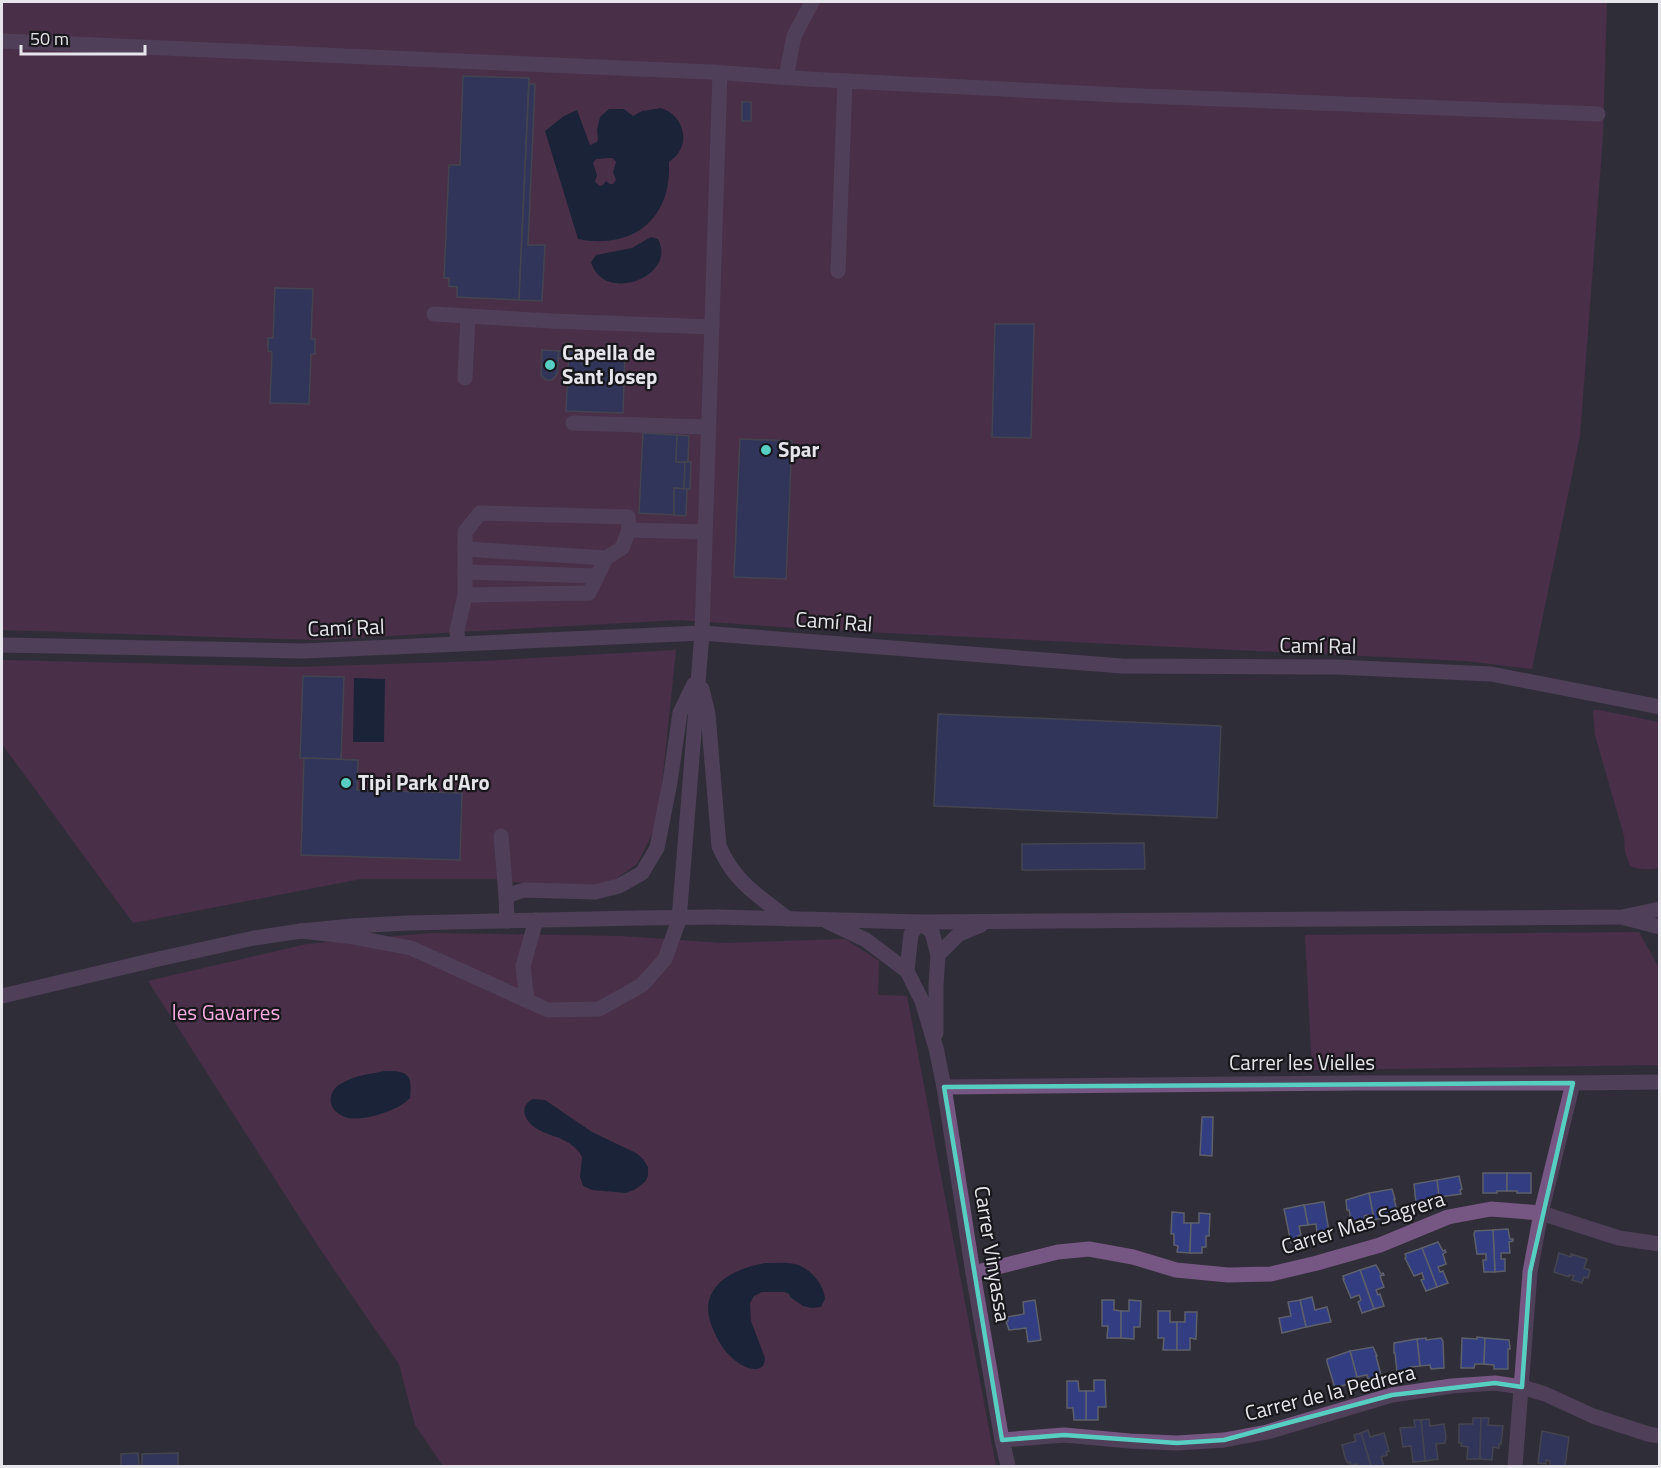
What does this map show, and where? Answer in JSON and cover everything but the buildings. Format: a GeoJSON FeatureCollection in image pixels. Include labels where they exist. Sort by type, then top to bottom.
{"type":"FeatureCollection","features":[{"type":"Feature","properties":{"kind":"street"},"geometry":{"type":"LineString","coordinates":[[786,77],[794,36],[812,2]]}},
{"type":"Feature","properties":{"kind":"street"},"geometry":{"type":"LineString","coordinates":[[2,41],[720,73],[1118,95],[1598,114]]}},
{"type":"Feature","properties":{"kind":"street"},"geometry":{"type":"LineString","coordinates":[[301,931],[347,936],[411,948],[548,1010],[599,1009],[642,985],[665,959],[679,920],[702,627],[720,73]]}},
{"type":"Feature","properties":{"kind":"street"},"geometry":{"type":"LineString","coordinates":[[838,271],[845,81]]}},
{"type":"Feature","properties":{"kind":"street"},"geometry":{"type":"LineString","coordinates":[[434,314],[712,327]]}},
{"type":"Feature","properties":{"kind":"street"},"geometry":{"type":"LineString","coordinates":[[465,378],[468,316]]}},
{"type":"Feature","properties":{"kind":"street"},"geometry":{"type":"LineString","coordinates":[[573,423],[708,427]]}},
{"type":"Feature","properties":{"kind":"street"},"geometry":{"type":"LineString","coordinates":[[458,644],[457,631],[465,595],[465,532],[480,513],[628,517],[629,530],[622,548],[606,558],[590,593],[465,595]]}},
{"type":"Feature","properties":{"kind":"street"},"geometry":{"type":"LineString","coordinates":[[629,530],[705,532]]}},
{"type":"Feature","properties":{"kind":"street"},"geometry":{"type":"LineString","coordinates":[[465,549],[606,558]]}},
{"type":"Feature","properties":{"kind":"street"},"geometry":{"type":"LineString","coordinates":[[465,572],[597,576]]}},
{"type":"Feature","properties":{"kind":"street","name":"Camí Ral"},"geometry":{"type":"LineString","coordinates":[[2,645],[303,651],[458,644],[702,627],[1122,666],[1336,667],[1491,674],[1659,706]]}},
{"type":"Feature","properties":{"kind":"street"},"geometry":{"type":"LineString","coordinates":[[506,896],[524,890],[595,892],[619,886],[642,873],[657,848],[680,713],[698,676]]}},
{"type":"Feature","properties":{"kind":"street"},"geometry":{"type":"LineString","coordinates":[[698,676],[708,714],[719,846],[725,861],[739,879],[788,919]]}},
{"type":"Feature","properties":{"kind":"street"},"geometry":{"type":"LineString","coordinates":[[501,836],[507,921]]}},
{"type":"Feature","properties":{"kind":"street"},"geometry":{"type":"LineString","coordinates":[[2,996],[254,938],[352,926],[718,917],[987,922],[1622,917],[1659,909]]}},
{"type":"Feature","properties":{"kind":"street"},"geometry":{"type":"LineString","coordinates":[[1622,917],[1659,927]]}},
{"type":"Feature","properties":{"kind":"street"},"geometry":{"type":"LineString","coordinates":[[527,1000],[523,966],[536,920]]}},
{"type":"Feature","properties":{"kind":"street"},"geometry":{"type":"LineString","coordinates":[[823,920],[866,940],[907,971],[922,1001],[936,1048]]}},
{"type":"Feature","properties":{"kind":"street"},"geometry":{"type":"LineString","coordinates":[[920,922],[932,932],[938,955],[936,1048]]}},
{"type":"Feature","properties":{"kind":"street"},"geometry":{"type":"LineString","coordinates":[[907,971],[911,934],[920,922]]}},
{"type":"Feature","properties":{"kind":"street"},"geometry":{"type":"LineString","coordinates":[[938,955],[959,934],[987,922]]}},
{"type":"Feature","properties":{"kind":"street","name":"Carrer Vinyassa"},"geometry":{"type":"LineString","coordinates":[[936,1048],[1008,1467]]}},
{"type":"Feature","properties":{"kind":"street","name":"Carrer les Vielles"},"geometry":{"type":"LineString","coordinates":[[944,1087],[1659,1082]]}},
{"type":"Feature","properties":{"kind":"street"},"geometry":{"type":"LineString","coordinates":[[1515,1467],[1530,1272],[1541,1213],[1573,1083]]}},
{"type":"Feature","properties":{"kind":"street","name":"Carrer Mas Sagrera"},"geometry":{"type":"LineString","coordinates":[[973,1272],[1058,1252],[1089,1249],[1133,1257],[1176,1270],[1228,1275],[1271,1274],[1380,1245],[1449,1217],[1491,1209],[1541,1213],[1619,1238],[1659,1244]]}},
{"type":"Feature","properties":{"kind":"street","name":"Carrer de la Pedrera"},"geometry":{"type":"LineString","coordinates":[[1002,1440],[1064,1436],[1177,1443],[1224,1440],[1267,1432],[1392,1395],[1452,1386],[1495,1383],[1522,1387],[1545,1394],[1593,1416],[1659,1436]]}},
{"type":"Feature","properties":{"kind":"highlighted area"},"geometry":{"type":"Polygon","coordinates":[[[1573,1083],[1530,1272],[1522,1387],[1495,1383],[1392,1395],[1224,1440],[1177,1443],[1064,1435],[1002,1440],[944,1087],[1573,1083]]]}},
{"type":"Feature","properties":{"kind":"green space"},"geometry":{"type":"Polygon","coordinates":[[[2,2],[1607,2],[1603,136],[1580,436],[1532,669],[1466,661],[824,630],[679,620],[314,640],[2,630],[2,2]]]}},
{"type":"Feature","properties":{"kind":"green space","name":"Tipi Park d'Aro"},"geometry":{"type":"Polygon","coordinates":[[[676,650],[658,822],[637,864],[607,885],[536,885],[493,879],[361,879],[133,923],[2,744],[2,660],[297,667],[482,661],[676,650]]]}},
{"type":"Feature","properties":{"kind":"green space"},"geometry":{"type":"Polygon","coordinates":[[[1593,710],[1659,722],[1659,868],[1644,869],[1630,866],[1625,852],[1624,836],[1595,735],[1593,710]]]}},
{"type":"Feature","properties":{"kind":"green space"},"geometry":{"type":"Polygon","coordinates":[[[1639,932],[1659,968],[1659,1065],[1312,1070],[1305,935],[1639,932]]]}},
{"type":"Feature","properties":{"kind":"green space","name":"les Gavarres"},"geometry":{"type":"Polygon","coordinates":[[[431,933],[621,936],[722,943],[845,939],[879,961],[878,995],[907,996],[996,1466],[443,1466],[415,1425],[399,1364],[318,1246],[148,981],[307,944],[431,933]]]}},
{"type":"Feature","properties":{"kind":"water"},"geometry":{"type":"Polygon","coordinates":[[[661,108],[667,111],[678,120],[683,132],[682,145],[669,162],[664,200],[656,214],[645,226],[632,234],[616,240],[578,239],[545,131],[564,116],[577,110],[590,145],[597,142],[600,117],[609,109],[624,109],[633,116],[642,111],[661,108]],[[612,158],[596,159],[593,163],[597,175],[595,182],[600,186],[606,181],[613,184],[616,180],[613,172],[616,162],[612,158]]]}},
{"type":"Feature","properties":{"kind":"water"},"geometry":{"type":"Polygon","coordinates":[[[651,237],[658,239],[661,252],[658,264],[649,274],[637,281],[623,283],[610,282],[598,275],[591,262],[596,255],[632,248],[651,237]]]}},
{"type":"Feature","properties":{"kind":"water"},"geometry":{"type":"Polygon","coordinates":[[[354,678],[385,679],[384,742],[353,742],[354,678]]]}},
{"type":"Feature","properties":{"kind":"water"},"geometry":{"type":"Polygon","coordinates":[[[385,1071],[403,1073],[409,1078],[410,1098],[405,1103],[380,1114],[360,1118],[345,1117],[334,1110],[331,1095],[338,1086],[354,1078],[385,1071]]]}},
{"type":"Feature","properties":{"kind":"water"},"geometry":{"type":"Polygon","coordinates":[[[533,1099],[545,1100],[592,1132],[636,1153],[648,1167],[645,1182],[626,1193],[592,1190],[583,1186],[580,1177],[582,1157],[578,1151],[564,1140],[538,1129],[528,1121],[525,1107],[533,1099]]]}},
{"type":"Feature","properties":{"kind":"water"},"geometry":{"type":"Polygon","coordinates":[[[766,1263],[792,1263],[806,1269],[819,1282],[825,1299],[821,1307],[812,1308],[803,1306],[785,1292],[762,1292],[754,1296],[750,1303],[751,1321],[765,1358],[762,1367],[754,1369],[737,1362],[717,1339],[709,1315],[709,1303],[712,1292],[719,1283],[740,1270],[766,1263]]]}},
{"type":"Feature","properties":{"kind":"place","name":"Capella de Sant Josep"},"geometry":{"type":"Point","coordinates":[550,365]}},
{"type":"Feature","properties":{"kind":"place","name":"Spar"},"geometry":{"type":"Point","coordinates":[766,450]}},
{"type":"Feature","properties":{"kind":"place","name":"Tipi Park d'Aro"},"geometry":{"type":"Point","coordinates":[346,783]}}]}
